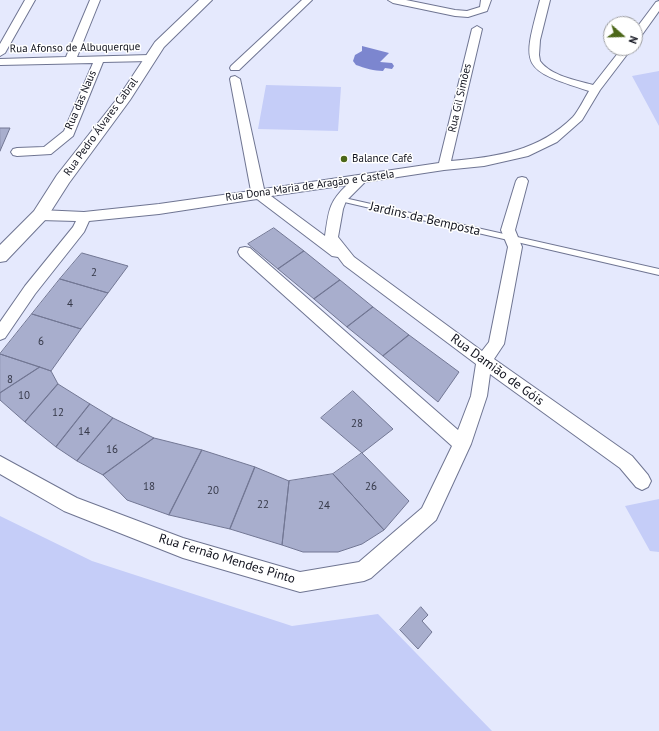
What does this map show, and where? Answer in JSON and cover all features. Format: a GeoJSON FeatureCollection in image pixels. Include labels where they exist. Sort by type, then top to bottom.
{"type":"FeatureCollection","features":[{"type":"Feature","properties":{"kind":"street"},"geometry":{"type":"LineString","coordinates":[[0,53],[30,0]]}},
{"type":"Feature","properties":{"kind":"street"},"geometry":{"type":"LineString","coordinates":[[70,60],[95,0]]}},
{"type":"Feature","properties":{"kind":"street","name":"Rua Pedro Álvares Cabral"},"geometry":{"type":"LineString","coordinates":[[0,256],[40,215],[63,179],[125,97],[158,45],[206,0]]}},
{"type":"Feature","properties":{"kind":"street"},"geometry":{"type":"LineString","coordinates":[[258,193],[235,73],[307,0]]}},
{"type":"Feature","properties":{"kind":"street"},"geometry":{"type":"LineString","coordinates":[[393,0],[455,13],[468,14],[484,8],[486,0]]}},
{"type":"Feature","properties":{"kind":"street"},"geometry":{"type":"LineString","coordinates":[[545,0],[534,45],[534,60],[540,68],[549,73],[596,89]]}},
{"type":"Feature","properties":{"kind":"street"},"geometry":{"type":"LineString","coordinates":[[643,28],[659,4]]}},
{"type":"Feature","properties":{"kind":"street"},"geometry":{"type":"LineString","coordinates":[[643,29],[653,28]]}},
{"type":"Feature","properties":{"kind":"street","name":"Rua Gil Simões"},"geometry":{"type":"LineString","coordinates":[[444,166],[477,29]]}},
{"type":"Feature","properties":{"kind":"street","name":"Rua Dona Maria de Aragão e Castela"},"geometry":{"type":"LineString","coordinates":[[40,215],[84,217],[159,209],[444,166],[484,162],[510,156],[524,152],[553,139],[578,118],[596,89],[621,56]]}},
{"type":"Feature","properties":{"kind":"street","name":"Rua Afonso de Albuquerque"},"geometry":{"type":"LineString","coordinates":[[0,62],[150,58]]}},
{"type":"Feature","properties":{"kind":"street","name":"Rua das Naus"},"geometry":{"type":"LineString","coordinates":[[17,152],[47,152],[69,133],[99,60]]}},
{"type":"Feature","properties":{"kind":"street"},"geometry":{"type":"LineString","coordinates":[[340,199],[362,178]]}},
{"type":"Feature","properties":{"kind":"street"},"geometry":{"type":"LineString","coordinates":[[484,360],[496,344],[515,247],[508,230],[522,181]]}},
{"type":"Feature","properties":{"kind":"street","name":"Rua Damião de Góis"},"geometry":{"type":"LineString","coordinates":[[258,193],[349,262],[626,462],[642,481]]}},
{"type":"Feature","properties":{"kind":"street","name":"Rua Damião de Góis"},"geometry":{"type":"LineString","coordinates":[[340,199],[336,209],[331,238],[349,262]]}},
{"type":"Feature","properties":{"kind":"street"},"geometry":{"type":"LineString","coordinates":[[0,334],[30,290],[79,229],[84,217]]}},
{"type":"Feature","properties":{"kind":"street"},"geometry":{"type":"LineString","coordinates":[[245,252],[462,444]]}},
{"type":"Feature","properties":{"kind":"street","name":"Rua Fernão Mendes Pinto"},"geometry":{"type":"LineString","coordinates":[[0,464],[71,505],[183,548],[300,582],[364,571],[429,514],[462,444],[479,396],[484,360]]}},
{"type":"Feature","properties":{"kind":"lane","name":"Jardins da Bemposta"},"geometry":{"type":"LineString","coordinates":[[340,199],[659,272]]}},
{"type":"Feature","properties":{"kind":"shaded area"},"geometry":{"type":"Polygon","coordinates":[[[659,71],[659,126],[632,76],[659,71]]]}},
{"type":"Feature","properties":{"kind":"shaded area"},"geometry":{"type":"Polygon","coordinates":[[[266,85],[341,87],[338,131],[258,129],[266,85]]]}},
{"type":"Feature","properties":{"kind":"shaded area"},"geometry":{"type":"Polygon","coordinates":[[[659,499],[659,552],[650,551],[625,506],[659,499]]]}},
{"type":"Feature","properties":{"kind":"shaded area"},"geometry":{"type":"Polygon","coordinates":[[[0,516],[92,561],[292,626],[378,614],[492,731],[0,731],[0,516]]]}},
{"type":"Feature","properties":{"kind":"water"},"geometry":{"type":"Polygon","coordinates":[[[362,46],[389,53],[380,62],[392,63],[394,66],[392,69],[385,68],[383,71],[380,71],[356,65],[353,61],[355,55],[362,51],[362,46]]]}},
{"type":"Feature","properties":{"kind":"building"},"geometry":{"type":"Polygon","coordinates":[[[0,128],[10,128],[0,151],[0,128]]]}},
{"type":"Feature","properties":{"kind":"building"},"geometry":{"type":"Polygon","coordinates":[[[274,228],[304,251],[278,269],[248,244],[274,228]]]}},
{"type":"Feature","properties":{"kind":"building"},"geometry":{"type":"Polygon","coordinates":[[[304,251],[340,280],[314,299],[278,269],[304,251]]]}},
{"type":"Feature","properties":{"kind":"building"},"geometry":{"type":"Polygon","coordinates":[[[82,253],[128,266],[108,293],[60,279],[82,253]]]}},
{"type":"Feature","properties":{"kind":"building"},"geometry":{"type":"Polygon","coordinates":[[[60,279],[108,293],[81,329],[32,314],[60,279]]]}},
{"type":"Feature","properties":{"kind":"building"},"geometry":{"type":"Polygon","coordinates":[[[340,280],[373,307],[347,327],[314,299],[340,280]]]}},
{"type":"Feature","properties":{"kind":"building"},"geometry":{"type":"Polygon","coordinates":[[[373,307],[409,335],[383,356],[347,327],[373,307]]]}},
{"type":"Feature","properties":{"kind":"building"},"geometry":{"type":"Polygon","coordinates":[[[32,314],[81,329],[51,371],[0,354],[32,314]]]}},
{"type":"Feature","properties":{"kind":"building"},"geometry":{"type":"Polygon","coordinates":[[[409,335],[459,372],[438,402],[383,356],[409,335]]]}},
{"type":"Feature","properties":{"kind":"building"},"geometry":{"type":"Polygon","coordinates":[[[0,354],[40,367],[0,393],[0,354]]]}},
{"type":"Feature","properties":{"kind":"building"},"geometry":{"type":"Polygon","coordinates":[[[40,367],[51,371],[58,384],[25,422],[0,400],[0,393],[40,367]]]}},
{"type":"Feature","properties":{"kind":"building"},"geometry":{"type":"Polygon","coordinates":[[[58,384],[90,404],[56,447],[25,422],[58,384]]]}},
{"type":"Feature","properties":{"kind":"building"},"geometry":{"type":"Polygon","coordinates":[[[353,391],[393,429],[362,453],[321,418],[353,391]]]}},
{"type":"Feature","properties":{"kind":"building"},"geometry":{"type":"Polygon","coordinates":[[[90,404],[113,418],[77,461],[56,447],[90,404]]]}},
{"type":"Feature","properties":{"kind":"building"},"geometry":{"type":"Polygon","coordinates":[[[113,418],[154,438],[103,475],[77,461],[113,418]]]}},
{"type":"Feature","properties":{"kind":"building"},"geometry":{"type":"Polygon","coordinates":[[[154,438],[202,450],[169,515],[127,500],[103,475],[154,438]]]}},
{"type":"Feature","properties":{"kind":"building"},"geometry":{"type":"Polygon","coordinates":[[[202,450],[255,467],[230,529],[169,515],[202,450]]]}},
{"type":"Feature","properties":{"kind":"building"},"geometry":{"type":"Polygon","coordinates":[[[362,453],[409,501],[384,530],[333,474],[362,453]]]}},
{"type":"Feature","properties":{"kind":"building"},"geometry":{"type":"Polygon","coordinates":[[[255,467],[289,481],[282,545],[230,529],[255,467]]]}},
{"type":"Feature","properties":{"kind":"building"},"geometry":{"type":"Polygon","coordinates":[[[333,474],[384,530],[362,544],[338,552],[303,552],[282,545],[289,481],[333,474]]]}},
{"type":"Feature","properties":{"kind":"building"},"geometry":{"type":"Polygon","coordinates":[[[421,607],[428,615],[422,621],[432,632],[418,649],[400,630],[421,607]]]}},
{"type":"Feature","properties":{"kind":"place","name":"Balance Café"},"geometry":{"type":"Point","coordinates":[344,159]}}]}
